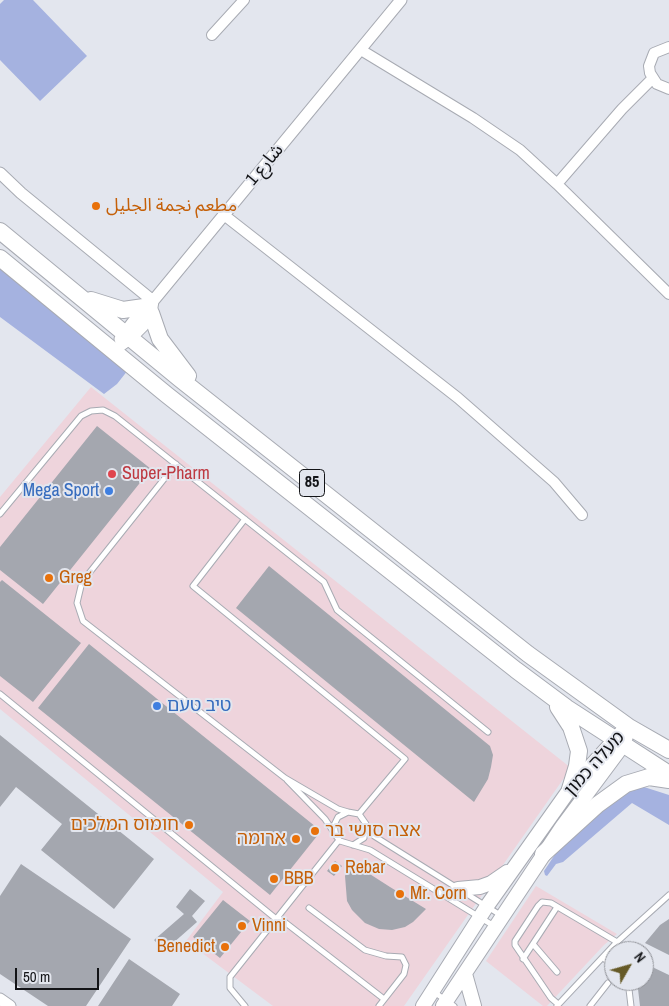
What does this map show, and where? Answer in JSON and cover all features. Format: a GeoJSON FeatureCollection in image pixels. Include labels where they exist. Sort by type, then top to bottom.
{"type":"FeatureCollection","features":[{"type":"Feature","properties":{"kind":"highway","name":"85"},"geometry":{"type":"LineString","coordinates":[[0,231],[208,401],[528,654],[629,726],[669,750]]}},
{"type":"Feature","properties":{"kind":"highway","name":"85"},"geometry":{"type":"LineString","coordinates":[[0,258],[113,351],[551,696],[669,774]]}},
{"type":"Feature","properties":{"kind":"highway"},"geometry":{"type":"LineString","coordinates":[[77,294],[116,309],[149,307],[160,338],[169,353],[208,401]]}},
{"type":"Feature","properties":{"kind":"highway"},"geometry":{"type":"LineString","coordinates":[[551,696],[577,740],[579,751],[578,766],[570,790]]}},
{"type":"Feature","properties":{"kind":"highway"},"geometry":{"type":"LineString","coordinates":[[543,854],[597,805],[626,784],[650,778],[669,780]]}},
{"type":"Feature","properties":{"kind":"main road","name":"מעלה כמון"},"geometry":{"type":"LineString","coordinates":[[448,1004],[465,974],[543,854],[629,726]]}},
{"type":"Feature","properties":{"kind":"main road","name":"מעלה כמון"},"geometry":{"type":"LineString","coordinates":[[428,1001],[516,863],[570,790],[618,742]]}},
{"type":"Feature","properties":{"kind":"main road"},"geometry":{"type":"LineString","coordinates":[[458,889],[471,889],[491,883],[516,863]]}},
{"type":"Feature","properties":{"kind":"main road"},"geometry":{"type":"LineString","coordinates":[[465,974],[474,1006]]}},
{"type":"Feature","properties":{"kind":"street"},"geometry":{"type":"LineString","coordinates":[[212,35],[244,0]]}},
{"type":"Feature","properties":{"kind":"street","name":"شارع 1"},"geometry":{"type":"LineString","coordinates":[[113,351],[401,0]]}},
{"type":"Feature","properties":{"kind":"street"},"geometry":{"type":"LineString","coordinates":[[669,47],[660,49],[651,59],[649,66],[652,79],[657,84],[669,89]]}},
{"type":"Feature","properties":{"kind":"street"},"geometry":{"type":"LineString","coordinates":[[361,50],[496,133],[520,150],[669,294]]}},
{"type":"Feature","properties":{"kind":"street"},"geometry":{"type":"LineString","coordinates":[[557,184],[622,109],[652,79]]}},
{"type":"Feature","properties":{"kind":"street"},"geometry":{"type":"LineString","coordinates":[[0,173],[149,307]]}},
{"type":"Feature","properties":{"kind":"street"},"geometry":{"type":"LineString","coordinates":[[224,215],[458,398],[554,482],[582,515]]}},
{"type":"Feature","properties":{"kind":"street"},"geometry":{"type":"LineString","coordinates":[[0,999],[10,1006]]}},
{"type":"Feature","properties":{"kind":"lane"},"geometry":{"type":"LineString","coordinates":[[0,514],[81,416],[91,411],[103,410],[115,416],[324,582],[337,610],[488,732]]}},
{"type":"Feature","properties":{"kind":"lane"},"geometry":{"type":"LineString","coordinates":[[176,464],[82,582],[78,592],[79,612],[83,621],[286,778],[338,809],[359,814],[374,836],[458,889],[483,912],[499,922]]}},
{"type":"Feature","properties":{"kind":"lane"},"geometry":{"type":"LineString","coordinates":[[245,519],[193,586],[405,758],[359,814]]}},
{"type":"Feature","properties":{"kind":"lane"},"geometry":{"type":"LineString","coordinates":[[0,694],[275,918],[282,920],[384,1000]]}},
{"type":"Feature","properties":{"kind":"lane"},"geometry":{"type":"LineString","coordinates":[[286,778],[325,818],[339,840],[376,854],[499,922]]}},
{"type":"Feature","properties":{"kind":"lane"},"geometry":{"type":"LineString","coordinates":[[334,832],[334,825],[338,817],[348,812]]}},
{"type":"Feature","properties":{"kind":"lane"},"geometry":{"type":"LineString","coordinates":[[353,845],[364,838],[367,828]]}},
{"type":"Feature","properties":{"kind":"lane"},"geometry":{"type":"LineString","coordinates":[[245,1006],[230,988],[230,977],[275,918],[339,840]]}},
{"type":"Feature","properties":{"kind":"lane"},"geometry":{"type":"LineString","coordinates":[[618,941],[669,895]]}},
{"type":"Feature","properties":{"kind":"lane"},"geometry":{"type":"LineString","coordinates":[[603,957],[557,1005],[516,950],[515,941],[534,909],[542,902],[558,907],[615,941]]}},
{"type":"Feature","properties":{"kind":"lane"},"geometry":{"type":"LineString","coordinates":[[523,959],[558,907]]}},
{"type":"Feature","properties":{"kind":"lane"},"geometry":{"type":"LineString","coordinates":[[310,908],[365,950],[386,956],[402,957],[406,965],[404,974],[379,1006]]}},
{"type":"Feature","properties":{"kind":"lane"},"geometry":{"type":"LineString","coordinates":[[533,944],[557,972]]}},
{"type":"Feature","properties":{"kind":"lane"},"geometry":{"type":"LineString","coordinates":[[590,1006],[604,988]]}},
{"type":"Feature","properties":{"kind":"lane"},"geometry":{"type":"LineString","coordinates":[[628,991],[630,1006]]}},
{"type":"Feature","properties":{"kind":"lane"},"geometry":{"type":"LineString","coordinates":[[428,1001],[448,1004]]}},
{"type":"Feature","properties":{"kind":"shaded area"},"geometry":{"type":"Polygon","coordinates":[[[4,0],[33,0],[87,56],[40,101],[0,60],[0,4],[4,0]]]}},
{"type":"Feature","properties":{"kind":"shaded area"},"geometry":{"type":"Polygon","coordinates":[[[0,266],[128,370],[117,384],[104,394],[0,317],[0,266]]]}},
{"type":"Feature","properties":{"kind":"shaded area"},"geometry":{"type":"Polygon","coordinates":[[[91,387],[571,768],[404,1006],[273,1006],[186,941],[223,892],[0,709],[0,497],[91,387]]]}},
{"type":"Feature","properties":{"kind":"shaded area"},"geometry":{"type":"Polygon","coordinates":[[[644,787],[669,795],[669,825],[632,803],[563,862],[556,864],[547,876],[545,875],[544,871],[556,853],[607,806],[630,791],[644,787]]]}},
{"type":"Feature","properties":{"kind":"shaded area"},"geometry":{"type":"Polygon","coordinates":[[[536,886],[617,934],[609,941],[604,941],[604,945],[547,1006],[543,1006],[486,961],[536,886]]]}},
{"type":"Feature","properties":{"kind":"building"},"geometry":{"type":"Polygon","coordinates":[[[97,426],[151,469],[43,604],[0,570],[0,547],[97,426]]]}},
{"type":"Feature","properties":{"kind":"building"},"geometry":{"type":"Polygon","coordinates":[[[269,566],[490,746],[493,755],[488,779],[474,802],[236,608],[269,566]]]}},
{"type":"Feature","properties":{"kind":"building"},"geometry":{"type":"Polygon","coordinates":[[[2,580],[81,643],[33,702],[0,676],[0,582],[2,580]]]}},
{"type":"Feature","properties":{"kind":"building"},"geometry":{"type":"Polygon","coordinates":[[[89,644],[321,831],[270,895],[38,708],[89,644]]]}},
{"type":"Feature","properties":{"kind":"building"},"geometry":{"type":"Polygon","coordinates":[[[0,735],[154,859],[114,909],[41,850],[62,824],[16,787],[0,807],[0,735]]]}},
{"type":"Feature","properties":{"kind":"building","name":"Rebar"},"geometry":{"type":"Polygon","coordinates":[[[335,861],[342,866],[334,876],[327,871],[335,861]]]}},
{"type":"Feature","properties":{"kind":"building"},"geometry":{"type":"Polygon","coordinates":[[[351,862],[426,909],[405,927],[392,930],[379,929],[365,923],[352,910],[347,901],[345,876],[351,862]]]}},
{"type":"Feature","properties":{"kind":"building"},"geometry":{"type":"Polygon","coordinates":[[[21,864],[131,939],[86,1006],[48,1006],[0,974],[0,896],[21,864]]]}},
{"type":"Feature","properties":{"kind":"building"},"geometry":{"type":"Polygon","coordinates":[[[190,889],[205,901],[192,916],[197,922],[164,951],[154,940],[184,914],[176,907],[190,889]]]}},
{"type":"Feature","properties":{"kind":"building"},"geometry":{"type":"Polygon","coordinates":[[[223,900],[250,921],[220,958],[193,937],[223,900]]]}},
{"type":"Feature","properties":{"kind":"building"},"geometry":{"type":"Polygon","coordinates":[[[669,919],[669,955],[654,948],[654,941],[647,941],[660,925],[669,919]]]}},
{"type":"Feature","properties":{"kind":"building"},"geometry":{"type":"Polygon","coordinates":[[[129,959],[180,994],[172,1006],[98,1006],[129,959]]]}},
{"type":"Feature","properties":{"kind":"building"},"geometry":{"type":"Polygon","coordinates":[[[654,968],[669,975],[669,1006],[640,1006],[638,991],[654,991],[654,968]]]}},
{"type":"Feature","properties":{"kind":"place","name":"مطعم نجمة الجليل"},"geometry":{"type":"Point","coordinates":[96,206]}},
{"type":"Feature","properties":{"kind":"place","name":"Super-Pharm"},"geometry":{"type":"Point","coordinates":[112,474]}},
{"type":"Feature","properties":{"kind":"place","name":"Mega Sport"},"geometry":{"type":"Point","coordinates":[109,491]}},
{"type":"Feature","properties":{"kind":"place","name":"Greg"},"geometry":{"type":"Point","coordinates":[49,578]}},
{"type":"Feature","properties":{"kind":"place","name":"טיב טעם"},"geometry":{"type":"Point","coordinates":[157,706]}},
{"type":"Feature","properties":{"kind":"place","name":"חומוס המלכים"},"geometry":{"type":"Point","coordinates":[189,825]}},
{"type":"Feature","properties":{"kind":"place","name":"אצה סושי בר"},"geometry":{"type":"Point","coordinates":[315,831]}},
{"type":"Feature","properties":{"kind":"place","name":"ארומה"},"geometry":{"type":"Point","coordinates":[296,839]}},
{"type":"Feature","properties":{"kind":"place","name":"Rebar"},"geometry":{"type":"Point","coordinates":[335,868]}},
{"type":"Feature","properties":{"kind":"place","name":"BBB"},"geometry":{"type":"Point","coordinates":[274,879]}},
{"type":"Feature","properties":{"kind":"place","name":"Mr. Corn"},"geometry":{"type":"Point","coordinates":[400,894]}},
{"type":"Feature","properties":{"kind":"place","name":"Vinni"},"geometry":{"type":"Point","coordinates":[242,926]}},
{"type":"Feature","properties":{"kind":"place","name":"Benedict"},"geometry":{"type":"Point","coordinates":[225,947]}}]}
